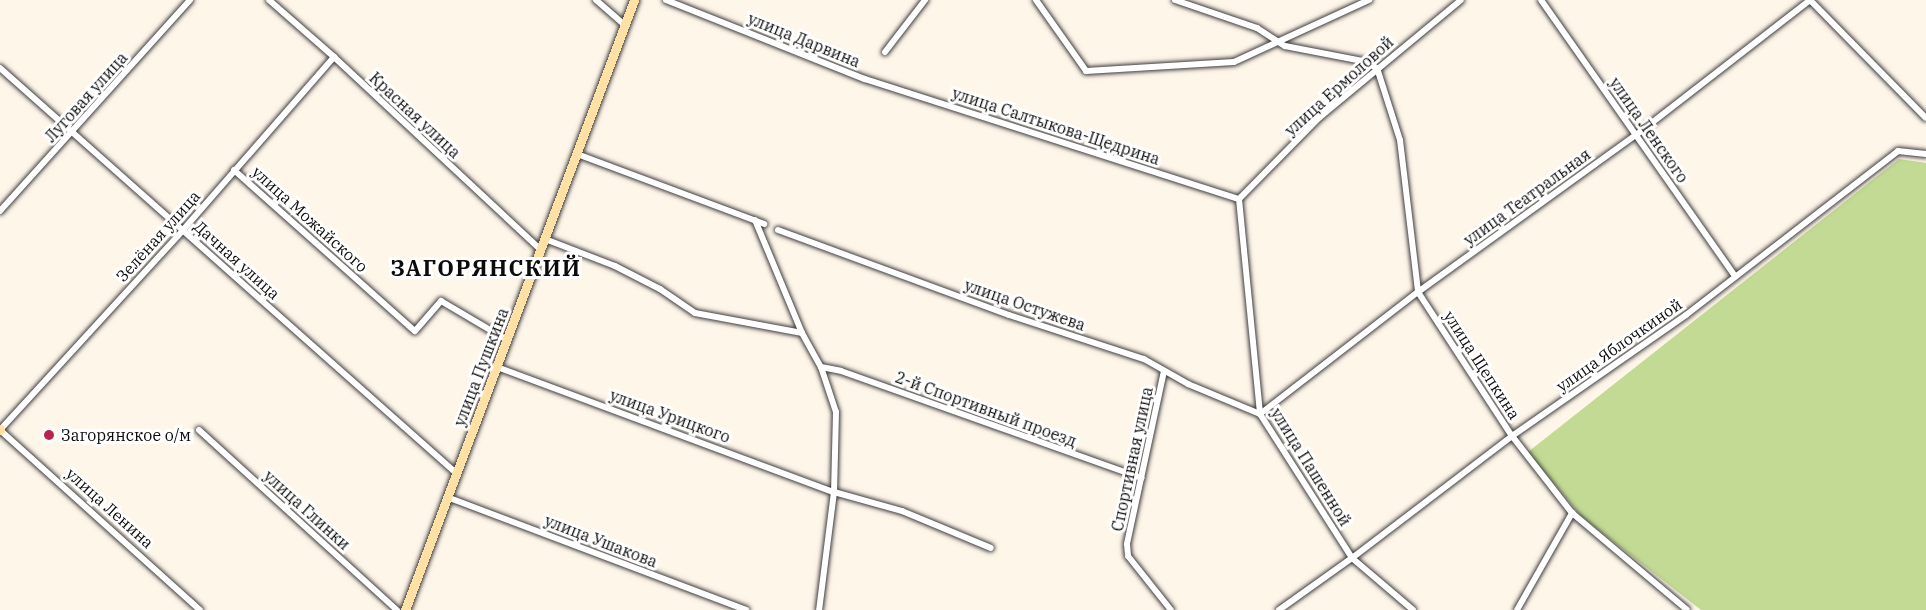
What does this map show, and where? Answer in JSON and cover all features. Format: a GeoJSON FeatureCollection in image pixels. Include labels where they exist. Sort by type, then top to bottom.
{"type":"FeatureCollection","features":[{"type":"Feature","properties":{"kind":"main road","name":"улица Пушкина"},"geometry":{"type":"LineString","coordinates":[[405,610],[634,0]]}},
{"type":"Feature","properties":{"kind":"street","name":"Луговая улица"},"geometry":{"type":"LineString","coordinates":[[0,212],[190,0]]}},
{"type":"Feature","properties":{"kind":"street","name":"Красная улица"},"geometry":{"type":"LineString","coordinates":[[269,0],[334,57],[541,250]]}},
{"type":"Feature","properties":{"kind":"street"},"geometry":{"type":"LineString","coordinates":[[596,0],[625,25]]}},
{"type":"Feature","properties":{"kind":"street","name":"улица Дарвина"},"geometry":{"type":"LineString","coordinates":[[666,0],[866,78]]}},
{"type":"Feature","properties":{"kind":"street"},"geometry":{"type":"LineString","coordinates":[[885,52],[925,0]]}},
{"type":"Feature","properties":{"kind":"street"},"geometry":{"type":"LineString","coordinates":[[1036,0],[1086,71],[1234,62],[1369,0]]}},
{"type":"Feature","properties":{"kind":"street"},"geometry":{"type":"LineString","coordinates":[[1175,0],[1191,3],[1257,28],[1285,46],[1363,61],[1377,69]]}},
{"type":"Feature","properties":{"kind":"street","name":"улица Ермоловой"},"geometry":{"type":"LineString","coordinates":[[1239,199],[1320,117],[1461,0]]}},
{"type":"Feature","properties":{"kind":"street","name":"улица Ленского"},"geometry":{"type":"LineString","coordinates":[[1541,0],[1736,276]]}},
{"type":"Feature","properties":{"kind":"street"},"geometry":{"type":"LineString","coordinates":[[1810,0],[1926,118]]}},
{"type":"Feature","properties":{"kind":"street","name":"улица Театральная"},"geometry":{"type":"LineString","coordinates":[[1260,414],[1418,292],[1636,135],[1810,0]]}},
{"type":"Feature","properties":{"kind":"street","name":"Зелёная улица"},"geometry":{"type":"LineString","coordinates":[[0,430],[183,230],[334,57]]}},
{"type":"Feature","properties":{"kind":"street","name":"Дачная улица"},"geometry":{"type":"LineString","coordinates":[[0,68],[456,473]]}},
{"type":"Feature","properties":{"kind":"street","name":"улица Щепкина"},"geometry":{"type":"LineString","coordinates":[[1377,69],[1400,140],[1418,292],[1512,436],[1572,513],[1687,610]]}},
{"type":"Feature","properties":{"kind":"street","name":"улица Салтыкова-Щедрина"},"geometry":{"type":"LineString","coordinates":[[866,78],[1239,199]]}},
{"type":"Feature","properties":{"kind":"street","name":"улица Яблочкиной"},"geometry":{"type":"LineString","coordinates":[[1279,610],[1352,558],[1512,436],[1686,315],[1898,151],[1926,154]]}},
{"type":"Feature","properties":{"kind":"street"},"geometry":{"type":"LineString","coordinates":[[577,154],[764,224]]}},
{"type":"Feature","properties":{"kind":"street","name":"улица Можайского"},"geometry":{"type":"LineString","coordinates":[[234,170],[415,331],[441,301],[507,340]]}},
{"type":"Feature","properties":{"kind":"street","name":"улица Пашенной"},"geometry":{"type":"LineString","coordinates":[[1239,199],[1260,414],[1352,558],[1413,610]]}},
{"type":"Feature","properties":{"kind":"street"},"geometry":{"type":"LineString","coordinates":[[755,220],[801,333],[821,367],[836,412],[834,492],[819,610]]}},
{"type":"Feature","properties":{"kind":"street","name":"улица Остужева"},"geometry":{"type":"LineString","coordinates":[[778,230],[1009,315],[1144,359],[1188,384],[1260,414]]}},
{"type":"Feature","properties":{"kind":"street"},"geometry":{"type":"LineString","coordinates":[[545,239],[615,266],[660,289],[695,313],[801,333]]}},
{"type":"Feature","properties":{"kind":"street","name":"улица Урицкого"},"geometry":{"type":"LineString","coordinates":[[497,367],[834,492],[902,511],[991,548]]}},
{"type":"Feature","properties":{"kind":"street","name":"2-й Спортивный проезд"},"geometry":{"type":"LineString","coordinates":[[821,367],[841,371],[1141,478]]}},
{"type":"Feature","properties":{"kind":"street","name":"Спортивная улица"},"geometry":{"type":"LineString","coordinates":[[1164,371],[1127,544],[1128,556],[1171,610]]}},
{"type":"Feature","properties":{"kind":"street","name":"улица Ленина"},"geometry":{"type":"LineString","coordinates":[[0,430],[200,610]]}},
{"type":"Feature","properties":{"kind":"street","name":"улица Глинки"},"geometry":{"type":"LineString","coordinates":[[199,430],[397,610]]}},
{"type":"Feature","properties":{"kind":"street","name":"улица Ушакова"},"geometry":{"type":"LineString","coordinates":[[447,497],[746,610]]}},
{"type":"Feature","properties":{"kind":"street"},"geometry":{"type":"LineString","coordinates":[[1517,610],[1572,513]]}},
{"type":"Feature","properties":{"kind":"green space"},"geometry":{"type":"Polygon","coordinates":[[[1899,159],[1926,163],[1926,610],[1701,610],[1582,517],[1528,452],[1899,159]]]}},
{"type":"Feature","properties":{"kind":"place","name":"Загорянское о/м"},"geometry":{"type":"Point","coordinates":[49,435]}},
{"type":"Feature","properties":{"kind":"district","name":"ЗАГОРЯНСКИЙ"},"geometry":{"type":"Point","coordinates":[486,268]}}]}
